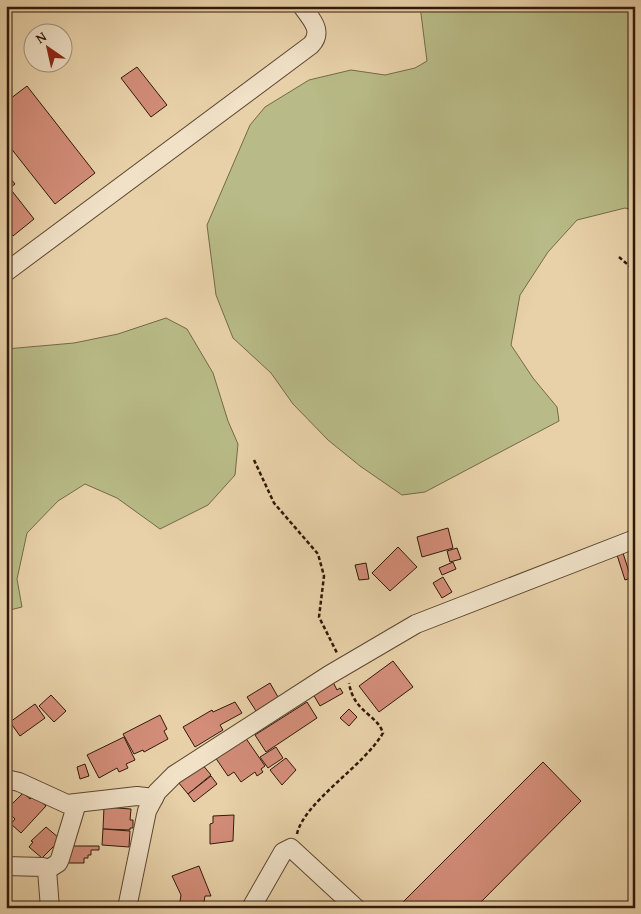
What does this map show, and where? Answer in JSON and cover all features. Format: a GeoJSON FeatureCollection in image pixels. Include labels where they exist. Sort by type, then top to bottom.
{"type":"FeatureCollection","features":[{"type":"Feature","properties":{"kind":"street"},"geometry":{"type":"LineString","coordinates":[[6,272],[311,45],[317,37],[318,31],[302,6]]}},
{"type":"Feature","properties":{"kind":"street"},"geometry":{"type":"LineString","coordinates":[[127,908],[147,811],[164,784],[187,766],[328,675],[396,634],[432,618],[635,539]]}},
{"type":"Feature","properties":{"kind":"street"},"geometry":{"type":"LineString","coordinates":[[6,779],[19,782],[67,804],[129,797],[154,798]]}},
{"type":"Feature","properties":{"kind":"street"},"geometry":{"type":"LineString","coordinates":[[47,870],[58,863],[60,859],[76,803]]}},
{"type":"Feature","properties":{"kind":"street"},"geometry":{"type":"LineString","coordinates":[[251,908],[283,852],[291,848],[356,908]]}},
{"type":"Feature","properties":{"kind":"street"},"geometry":{"type":"LineString","coordinates":[[6,866],[43,868],[47,870]]}},
{"type":"Feature","properties":{"kind":"street"},"geometry":{"type":"LineString","coordinates":[[47,870],[50,908]]}},
{"type":"Feature","properties":{"kind":"path"},"geometry":{"type":"LineString","coordinates":[[619,257],[635,271]]}},
{"type":"Feature","properties":{"kind":"green space"},"geometry":{"type":"Polygon","coordinates":[[[420,6],[635,6],[635,211],[625,208],[577,220],[548,252],[520,295],[511,345],[533,378],[557,407],[559,421],[425,492],[402,495],[360,466],[328,440],[293,404],[271,373],[233,338],[216,295],[207,225],[250,125],[265,107],[309,80],[351,70],[385,75],[415,68],[427,61],[420,6]]]}},
{"type":"Feature","properties":{"kind":"green space"},"geometry":{"type":"Polygon","coordinates":[[[166,318],[187,329],[213,373],[228,421],[238,444],[235,475],[208,505],[160,529],[117,498],[85,484],[58,501],[27,533],[17,579],[22,607],[6,611],[6,349],[74,343],[118,334],[166,318]]]}},
{"type":"Feature","properties":{"kind":"building"},"geometry":{"type":"Polygon","coordinates":[[[137,67],[167,105],[151,117],[121,78],[137,67]]]}},
{"type":"Feature","properties":{"kind":"building"},"geometry":{"type":"Polygon","coordinates":[[[27,86],[95,173],[55,204],[6,142],[6,102],[27,86]]]}},
{"type":"Feature","properties":{"kind":"building"},"geometry":{"type":"Polygon","coordinates":[[[6,173],[15,184],[6,191],[6,173]]]}},
{"type":"Feature","properties":{"kind":"building"},"geometry":{"type":"Polygon","coordinates":[[[12,191],[34,219],[13,236],[6,228],[6,195],[12,191]]]}},
{"type":"Feature","properties":{"kind":"building"},"geometry":{"type":"Polygon","coordinates":[[[448,528],[453,548],[422,557],[417,537],[448,528]]]}},
{"type":"Feature","properties":{"kind":"building"},"geometry":{"type":"Polygon","coordinates":[[[398,547],[417,567],[390,591],[372,573],[398,547]]]}},
{"type":"Feature","properties":{"kind":"building"},"geometry":{"type":"Polygon","coordinates":[[[457,548],[461,559],[450,562],[447,551],[457,548]]]}},
{"type":"Feature","properties":{"kind":"building"},"geometry":{"type":"Polygon","coordinates":[[[623,553],[631,578],[625,580],[617,555],[623,553]]]}},
{"type":"Feature","properties":{"kind":"building"},"geometry":{"type":"Polygon","coordinates":[[[635,553],[635,576],[630,554],[635,553]]]}},
{"type":"Feature","properties":{"kind":"building"},"geometry":{"type":"Polygon","coordinates":[[[453,562],[456,569],[442,575],[439,568],[453,562]]]}},
{"type":"Feature","properties":{"kind":"building"},"geometry":{"type":"Polygon","coordinates":[[[366,563],[369,579],[359,580],[355,565],[366,563]]]}},
{"type":"Feature","properties":{"kind":"building"},"geometry":{"type":"Polygon","coordinates":[[[443,577],[452,592],[442,598],[433,583],[443,577]]]}},
{"type":"Feature","properties":{"kind":"building"},"geometry":{"type":"Polygon","coordinates":[[[393,661],[413,687],[379,712],[359,686],[393,661]]]}},
{"type":"Feature","properties":{"kind":"building"},"geometry":{"type":"Polygon","coordinates":[[[333,682],[337,690],[340,688],[343,693],[320,706],[313,694],[333,682]]]}},
{"type":"Feature","properties":{"kind":"building"},"geometry":{"type":"Polygon","coordinates":[[[270,683],[278,697],[256,711],[247,697],[270,683]]]}},
{"type":"Feature","properties":{"kind":"building"},"geometry":{"type":"Polygon","coordinates":[[[51,695],[66,711],[54,722],[39,706],[51,695]]]}},
{"type":"Feature","properties":{"kind":"building"},"geometry":{"type":"Polygon","coordinates":[[[235,702],[242,713],[220,725],[223,730],[195,747],[183,727],[212,710],[213,712],[235,702]]]}},
{"type":"Feature","properties":{"kind":"building"},"geometry":{"type":"Polygon","coordinates":[[[307,702],[317,718],[266,752],[255,735],[307,702]]]}},
{"type":"Feature","properties":{"kind":"building"},"geometry":{"type":"Polygon","coordinates":[[[35,704],[45,718],[20,736],[10,722],[35,704]]]}},
{"type":"Feature","properties":{"kind":"building"},"geometry":{"type":"Polygon","coordinates":[[[349,709],[357,717],[349,726],[340,718],[349,709]]]}},
{"type":"Feature","properties":{"kind":"building"},"geometry":{"type":"Polygon","coordinates":[[[160,715],[167,729],[164,731],[168,739],[144,752],[143,750],[134,754],[123,734],[160,715]]]}},
{"type":"Feature","properties":{"kind":"building"},"geometry":{"type":"Polygon","coordinates":[[[124,737],[135,760],[126,764],[128,768],[119,772],[117,768],[99,778],[87,755],[124,737]]]}},
{"type":"Feature","properties":{"kind":"building"},"geometry":{"type":"Polygon","coordinates":[[[245,737],[265,766],[261,769],[263,772],[257,776],[255,772],[241,782],[234,772],[228,776],[215,757],[245,737]]]}},
{"type":"Feature","properties":{"kind":"building"},"geometry":{"type":"Polygon","coordinates":[[[276,747],[283,758],[268,768],[260,757],[276,747]]]}},
{"type":"Feature","properties":{"kind":"building"},"geometry":{"type":"Polygon","coordinates":[[[286,758],[296,770],[282,785],[270,770],[286,758]]]}},
{"type":"Feature","properties":{"kind":"building"},"geometry":{"type":"Polygon","coordinates":[[[543,762],[581,801],[475,908],[397,908],[543,762]]]}},
{"type":"Feature","properties":{"kind":"building"},"geometry":{"type":"Polygon","coordinates":[[[85,764],[89,776],[80,779],[77,767],[85,764]]]}},
{"type":"Feature","properties":{"kind":"building"},"geometry":{"type":"Polygon","coordinates":[[[202,764],[211,775],[188,794],[178,782],[202,764]]]}},
{"type":"Feature","properties":{"kind":"building"},"geometry":{"type":"Polygon","coordinates":[[[211,776],[217,784],[194,802],[188,794],[211,776]]]}},
{"type":"Feature","properties":{"kind":"building"},"geometry":{"type":"Polygon","coordinates":[[[23,793],[30,799],[34,795],[46,806],[21,833],[11,824],[15,819],[6,810],[23,793]]]}},
{"type":"Feature","properties":{"kind":"building"},"geometry":{"type":"Polygon","coordinates":[[[104,807],[131,809],[130,820],[133,820],[133,828],[130,828],[130,830],[103,829],[104,807]]]}},
{"type":"Feature","properties":{"kind":"building"},"geometry":{"type":"Polygon","coordinates":[[[234,815],[233,841],[210,844],[210,824],[213,823],[213,816],[234,815]]]}},
{"type":"Feature","properties":{"kind":"building"},"geometry":{"type":"Polygon","coordinates":[[[46,827],[59,838],[59,841],[42,858],[29,847],[33,842],[31,841],[46,827]]]}},
{"type":"Feature","properties":{"kind":"building"},"geometry":{"type":"Polygon","coordinates":[[[103,829],[130,831],[129,847],[102,845],[103,829]]]}},
{"type":"Feature","properties":{"kind":"building"},"geometry":{"type":"Polygon","coordinates":[[[69,846],[99,846],[99,850],[91,850],[91,855],[88,855],[88,858],[84,858],[84,863],[66,863],[69,846]]]}},
{"type":"Feature","properties":{"kind":"building"},"geometry":{"type":"Polygon","coordinates":[[[199,866],[211,896],[205,896],[203,908],[179,908],[181,895],[172,876],[199,866]]]}}]}
